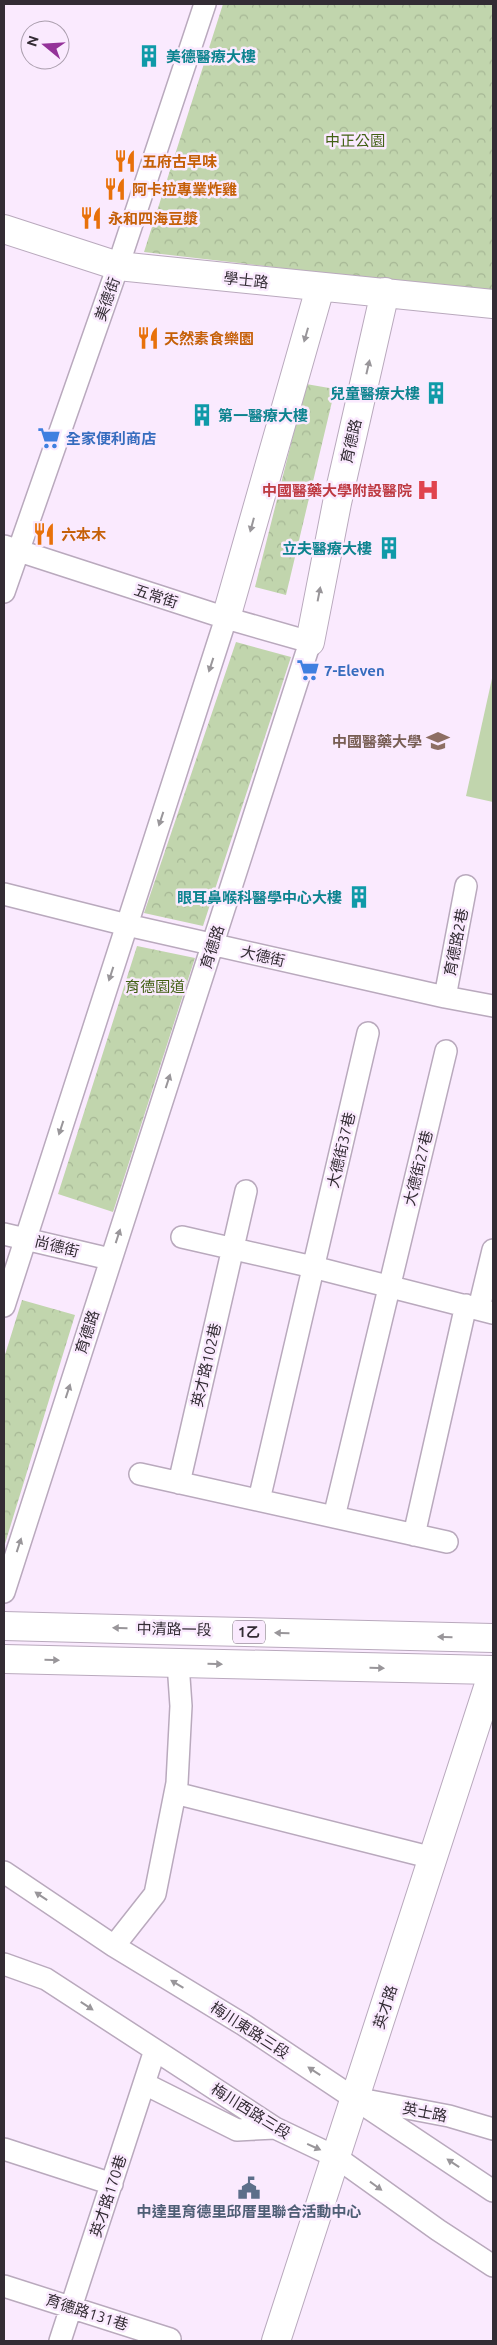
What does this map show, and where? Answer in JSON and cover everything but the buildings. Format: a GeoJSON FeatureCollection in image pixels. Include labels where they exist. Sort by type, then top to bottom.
{"type":"FeatureCollection","features":[{"type":"Feature","properties":{"kind":"main road","name":"學士路"},"geometry":{"type":"LineString","coordinates":[[4,229],[118,266],[320,288],[385,292],[493,304]]}},
{"type":"Feature","properties":{"kind":"main road"},"geometry":{"type":"LineString","coordinates":[[226,618],[320,288]]}},
{"type":"Feature","properties":{"kind":"main road","name":"育德路"},"geometry":{"type":"LineString","coordinates":[[310,642],[337,503],[385,292]]}},
{"type":"Feature","properties":{"kind":"main road","name":"中清路一段"},"geometry":{"type":"LineString","coordinates":[[4,1626],[195,1629],[351,1636],[493,1638]]}},
{"type":"Feature","properties":{"kind":"main road","name":"1乙"},"geometry":{"type":"LineString","coordinates":[[4,1659],[493,1671]]}},
{"type":"Feature","properties":{"kind":"main road","name":"英才路"},"geometry":{"type":"LineString","coordinates":[[276,2341],[493,1671]]}},
{"type":"Feature","properties":{"kind":"street","name":"美德街"},"geometry":{"type":"LineString","coordinates":[[4,592],[11,548],[118,266],[205,4]]}},
{"type":"Feature","properties":{"kind":"street","name":"五常街"},"geometry":{"type":"LineString","coordinates":[[11,548],[226,618],[310,642]]}},
{"type":"Feature","properties":{"kind":"street"},"geometry":{"type":"LineString","coordinates":[[4,1306],[226,618]]}},
{"type":"Feature","properties":{"kind":"street","name":"育德路"},"geometry":{"type":"LineString","coordinates":[[4,1592],[310,642]]}},
{"type":"Feature","properties":{"kind":"street","name":"育德路2巷"},"geometry":{"type":"LineString","coordinates":[[445,997],[466,886]]}},
{"type":"Feature","properties":{"kind":"street","name":"大德街"},"geometry":{"type":"LineString","coordinates":[[4,894],[127,925],[445,997],[493,1006]]}},
{"type":"Feature","properties":{"kind":"street","name":"大德街37巷"},"geometry":{"type":"LineString","coordinates":[[313,1266],[368,1033]]}},
{"type":"Feature","properties":{"kind":"street","name":"大德街27巷"},"geometry":{"type":"LineString","coordinates":[[389,1286],[446,1051]]}},
{"type":"Feature","properties":{"kind":"street","name":"英才路102巷"},"geometry":{"type":"LineString","coordinates":[[179,1482],[246,1191]]}},
{"type":"Feature","properties":{"kind":"street","name":"尚德街"},"geometry":{"type":"LineString","coordinates":[[4,1234],[110,1259]]}},
{"type":"Feature","properties":{"kind":"street"},"geometry":{"type":"LineString","coordinates":[[182,1237],[313,1266],[479,1309]]}},
{"type":"Feature","properties":{"kind":"street"},"geometry":{"type":"LineString","coordinates":[[414,1535],[479,1309],[493,1250]]}},
{"type":"Feature","properties":{"kind":"street"},"geometry":{"type":"LineString","coordinates":[[259,1500],[313,1266]]}},
{"type":"Feature","properties":{"kind":"street"},"geometry":{"type":"LineString","coordinates":[[334,1517],[389,1286]]}},
{"type":"Feature","properties":{"kind":"street"},"geometry":{"type":"LineString","coordinates":[[140,1474],[447,1542]]}},
{"type":"Feature","properties":{"kind":"street"},"geometry":{"type":"LineString","coordinates":[[114,1946],[155,1894],[176,1793],[182,1706],[178,1663]]}},
{"type":"Feature","properties":{"kind":"street"},"geometry":{"type":"LineString","coordinates":[[176,1793],[433,1858]]}},
{"type":"Feature","properties":{"kind":"street","name":"梅川東路三段"},"geometry":{"type":"LineString","coordinates":[[4,1872],[114,1946],[244,2025],[493,2191]]}},
{"type":"Feature","properties":{"kind":"street","name":"梅川西路三段"},"geometry":{"type":"LineString","coordinates":[[4,1964],[46,1979],[275,2128],[336,2157],[438,2230],[493,2266]]}},
{"type":"Feature","properties":{"kind":"street","name":"英才路170巷"},"geometry":{"type":"LineString","coordinates":[[60,2341],[155,2050]]}},
{"type":"Feature","properties":{"kind":"street"},"geometry":{"type":"LineString","coordinates":[[145,2084],[237,2130],[275,2128]]}},
{"type":"Feature","properties":{"kind":"street","name":"英士路"},"geometry":{"type":"LineString","coordinates":[[355,2098],[449,2116],[493,2129]]}},
{"type":"Feature","properties":{"kind":"street"},"geometry":{"type":"LineString","coordinates":[[4,2149],[112,2184]]}},
{"type":"Feature","properties":{"kind":"street","name":"育德路131巷"},"geometry":{"type":"LineString","coordinates":[[4,2286],[170,2339]]}},
{"type":"Feature","properties":{"kind":"green space","name":"中正公園"},"geometry":{"type":"Polygon","coordinates":[[[223,4],[493,4],[493,290],[469,290],[144,252],[223,4]]]}},
{"type":"Feature","properties":{"kind":"green space"},"geometry":{"type":"Polygon","coordinates":[[[306,384],[335,389],[286,595],[255,587],[306,384]]]}},
{"type":"Feature","properties":{"kind":"green space"},"geometry":{"type":"Polygon","coordinates":[[[236,642],[291,657],[203,926],[144,913],[236,642]]]}},
{"type":"Feature","properties":{"kind":"green space"},"geometry":{"type":"Polygon","coordinates":[[[493,674],[493,802],[466,796],[493,674]]]}},
{"type":"Feature","properties":{"kind":"green space","name":"育德園道"},"geometry":{"type":"Polygon","coordinates":[[[137,946],[195,958],[113,1212],[58,1194],[137,946]]]}},
{"type":"Feature","properties":{"kind":"green space"},"geometry":{"type":"Polygon","coordinates":[[[22,1300],[75,1315],[4,1547],[4,1358],[22,1300]]]}},
{"type":"Feature","properties":{"kind":"place","name":"美德醫療大樓"},"geometry":{"type":"Point","coordinates":[149,56]}},
{"type":"Feature","properties":{"kind":"place","name":"五府古早味"},"geometry":{"type":"Point","coordinates":[125,161]}},
{"type":"Feature","properties":{"kind":"place","name":"阿卡拉專業炸雞"},"geometry":{"type":"Point","coordinates":[115,189]}},
{"type":"Feature","properties":{"kind":"place","name":"永和四海豆漿"},"geometry":{"type":"Point","coordinates":[91,218]}},
{"type":"Feature","properties":{"kind":"place","name":"天然素食樂園"},"geometry":{"type":"Point","coordinates":[148,338]}},
{"type":"Feature","properties":{"kind":"place","name":"兒童醫療大樓"},"geometry":{"type":"Point","coordinates":[436,393]}},
{"type":"Feature","properties":{"kind":"place","name":"第一醫療大樓"},"geometry":{"type":"Point","coordinates":[202,415]}},
{"type":"Feature","properties":{"kind":"place","name":"全家便利商店"},"geometry":{"type":"Point","coordinates":[49,438]}},
{"type":"Feature","properties":{"kind":"place","name":"中國醫藥大學附設醫院"},"geometry":{"type":"Point","coordinates":[428,490]}},
{"type":"Feature","properties":{"kind":"place","name":"六本木"},"geometry":{"type":"Point","coordinates":[44,534]}},
{"type":"Feature","properties":{"kind":"place","name":"立夫醫療大樓"},"geometry":{"type":"Point","coordinates":[389,548]}},
{"type":"Feature","properties":{"kind":"place","name":"7-Eleven"},"geometry":{"type":"Point","coordinates":[308,670]}},
{"type":"Feature","properties":{"kind":"place","name":"中國醫藥大學"},"geometry":{"type":"Point","coordinates":[438,741]}},
{"type":"Feature","properties":{"kind":"place","name":"眼耳鼻喉科醫學中心大樓"},"geometry":{"type":"Point","coordinates":[359,897]}},
{"type":"Feature","properties":{"kind":"place","name":"中達里育德里邱厝里聯合活動中心"},"geometry":{"type":"Point","coordinates":[249,2188]}}]}
